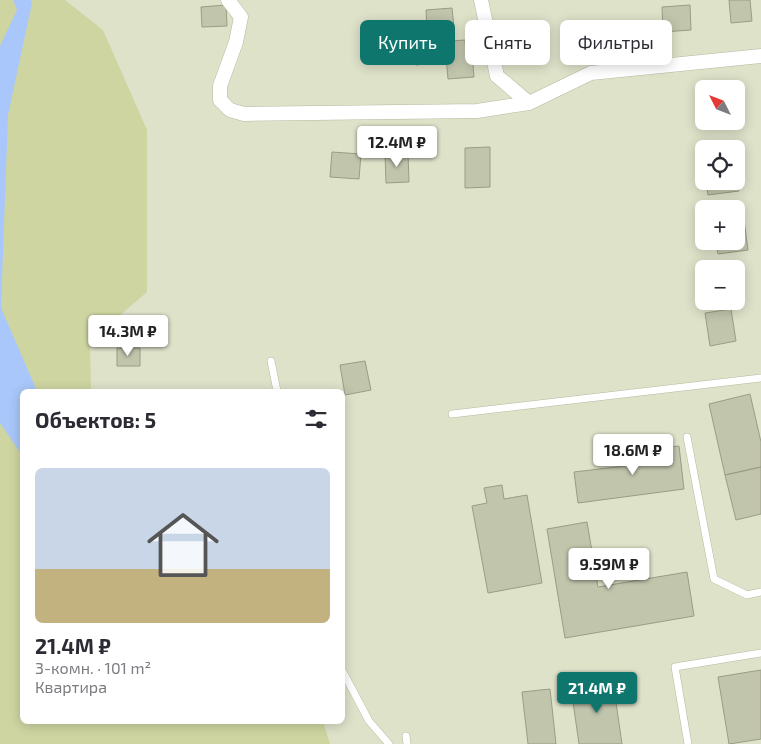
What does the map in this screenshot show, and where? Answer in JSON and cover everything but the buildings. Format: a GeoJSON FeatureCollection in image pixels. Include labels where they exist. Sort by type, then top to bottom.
{"type":"FeatureCollection","features":[{"type":"Feature","properties":{"kind":"street"},"geometry":{"type":"LineString","coordinates":[[228,0],[241,17],[236,42],[220,86],[220,100],[230,110],[244,114],[477,111],[529,103],[591,72],[761,56]]}},
{"type":"Feature","properties":{"kind":"street"},"geometry":{"type":"LineString","coordinates":[[482,0],[497,76],[529,103]]}},
{"type":"Feature","properties":{"kind":"lane"},"geometry":{"type":"LineString","coordinates":[[271,361],[277,389]]}},
{"type":"Feature","properties":{"kind":"lane"},"geometry":{"type":"LineString","coordinates":[[452,414],[761,378]]}},
{"type":"Feature","properties":{"kind":"lane"},"geometry":{"type":"LineString","coordinates":[[688,436],[714,579],[747,595],[761,592]]}},
{"type":"Feature","properties":{"kind":"lane"},"geometry":{"type":"LineString","coordinates":[[688,744],[675,667],[761,653]]}},
{"type":"Feature","properties":{"kind":"lane"},"geometry":{"type":"LineString","coordinates":[[345,676],[369,721],[389,744]]}},
{"type":"Feature","properties":{"kind":"green space"},"geometry":{"type":"Polygon","coordinates":[[[0,0],[65,0],[103,30],[147,130],[147,292],[90,341],[91,389],[20,389],[20,724],[324,724],[330,744],[0,744],[0,0]]]}},
{"type":"Feature","properties":{"kind":"water"},"geometry":{"type":"Polygon","coordinates":[[[13,0],[31,0],[32,3],[8,115],[1,308],[36,389],[20,389],[20,452],[0,423],[0,46],[17,10],[13,0]]]}}]}
